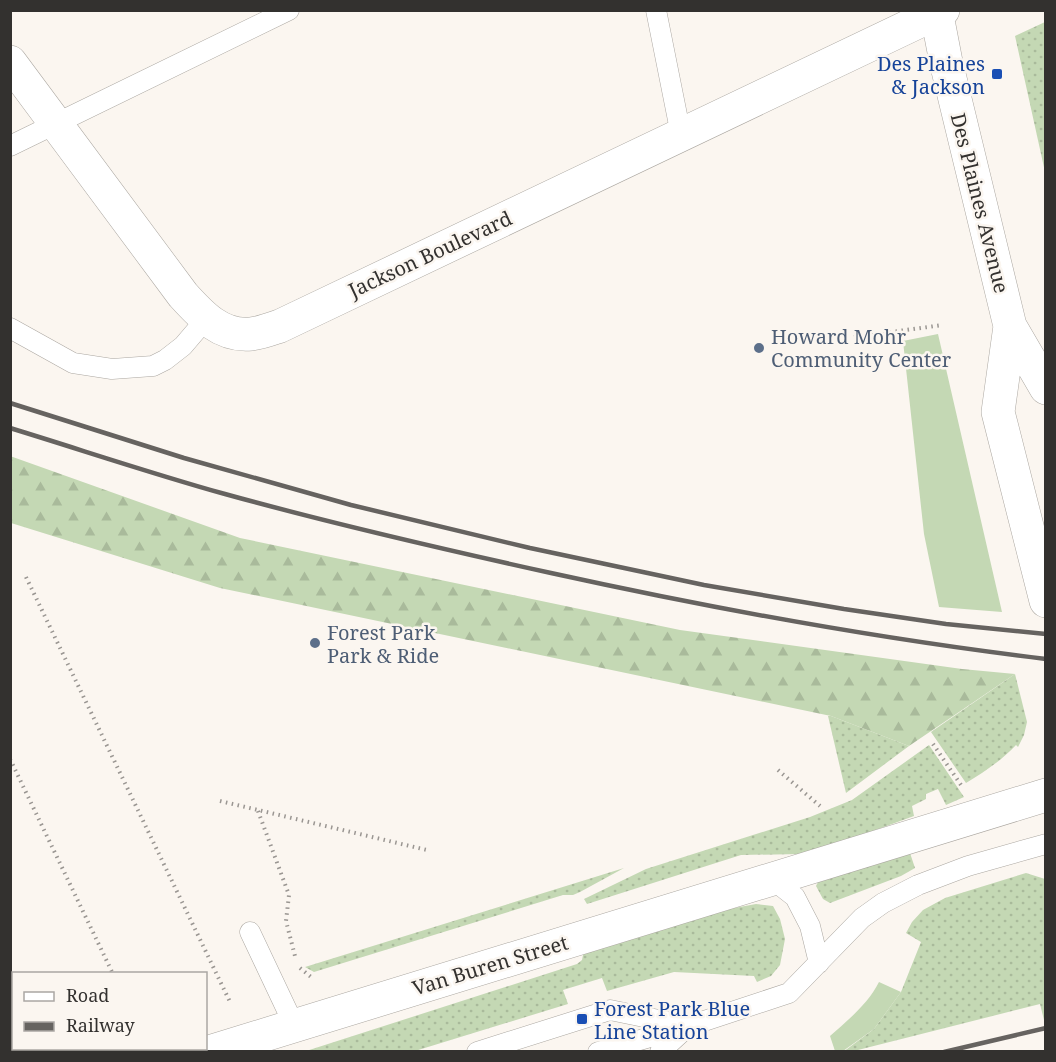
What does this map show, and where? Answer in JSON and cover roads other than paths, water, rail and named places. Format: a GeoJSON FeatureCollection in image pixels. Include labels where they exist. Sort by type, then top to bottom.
{"type":"FeatureCollection","features":[{"type":"Feature","properties":{"kind":"street","name":"Jackson Boulevard"},"geometry":{"type":"LineString","coordinates":[[10,62],[183,295],[206,319],[229,332],[251,334],[280,326],[939,12]]}},
{"type":"Feature","properties":{"kind":"street","name":"Des Plaines Avenue"},"geometry":{"type":"LineString","coordinates":[[939,12],[946,62],[1010,326],[1046,388]]}},
{"type":"Feature","properties":{"kind":"street","name":"Des Plaines Avenue"},"geometry":{"type":"LineString","coordinates":[[1010,326],[998,412],[1046,601]]}},
{"type":"Feature","properties":{"kind":"street","name":"Van Buren Street"},"geometry":{"type":"LineString","coordinates":[[209,1052],[1046,795]]}},
{"type":"Feature","properties":{"kind":"lane"},"geometry":{"type":"LineString","coordinates":[[10,146],[289,10]]}},
{"type":"Feature","properties":{"kind":"lane"},"geometry":{"type":"LineString","coordinates":[[656,10],[681,135]]}},
{"type":"Feature","properties":{"kind":"lane"},"geometry":{"type":"LineString","coordinates":[[10,328],[73,363],[112,369],[153,366],[165,360],[183,346],[206,319]]}},
{"type":"Feature","properties":{"kind":"lane"},"geometry":{"type":"LineString","coordinates":[[598,1052],[789,993],[862,918],[883,903],[918,885],[968,866],[1046,844]]}},
{"type":"Feature","properties":{"kind":"lane"},"geometry":{"type":"LineString","coordinates":[[772,879],[795,897],[810,926],[819,963]]}},
{"type":"Feature","properties":{"kind":"lane"},"geometry":{"type":"LineString","coordinates":[[250,932],[294,1025]]}},
{"type":"Feature","properties":{"kind":"lane"},"geometry":{"type":"LineString","coordinates":[[477,1052],[610,1010],[688,1026]]}},
{"type":"Feature","properties":{"kind":"lane"},"geometry":{"type":"LineString","coordinates":[[660,1052],[688,1026]]}},
{"type":"Feature","properties":{"kind":"railway"},"geometry":{"type":"LineString","coordinates":[[10,403],[184,458],[351,505],[530,548],[704,585],[844,609],[946,624],[1046,634]]}},
{"type":"Feature","properties":{"kind":"railway"},"geometry":{"type":"LineString","coordinates":[[10,428],[266,505],[510,564],[674,599],[797,622],[1046,659]]}},
{"type":"Feature","properties":{"kind":"railway"},"geometry":{"type":"LineString","coordinates":[[944,1052],[1046,1028]]}},
{"type":"Feature","properties":{"kind":"place","name":"Des Plaines & Jackson"},"geometry":{"type":"Point","coordinates":[997,74]}},
{"type":"Feature","properties":{"kind":"place","name":"Howard Mohr Community Center"},"geometry":{"type":"Point","coordinates":[759,348]}},
{"type":"Feature","properties":{"kind":"place","name":"Forest Park Park & Ride"},"geometry":{"type":"Point","coordinates":[315,643]}},
{"type":"Feature","properties":{"kind":"place","name":"Forest Park Blue Line Station"},"geometry":{"type":"Point","coordinates":[582,1019]}}]}
